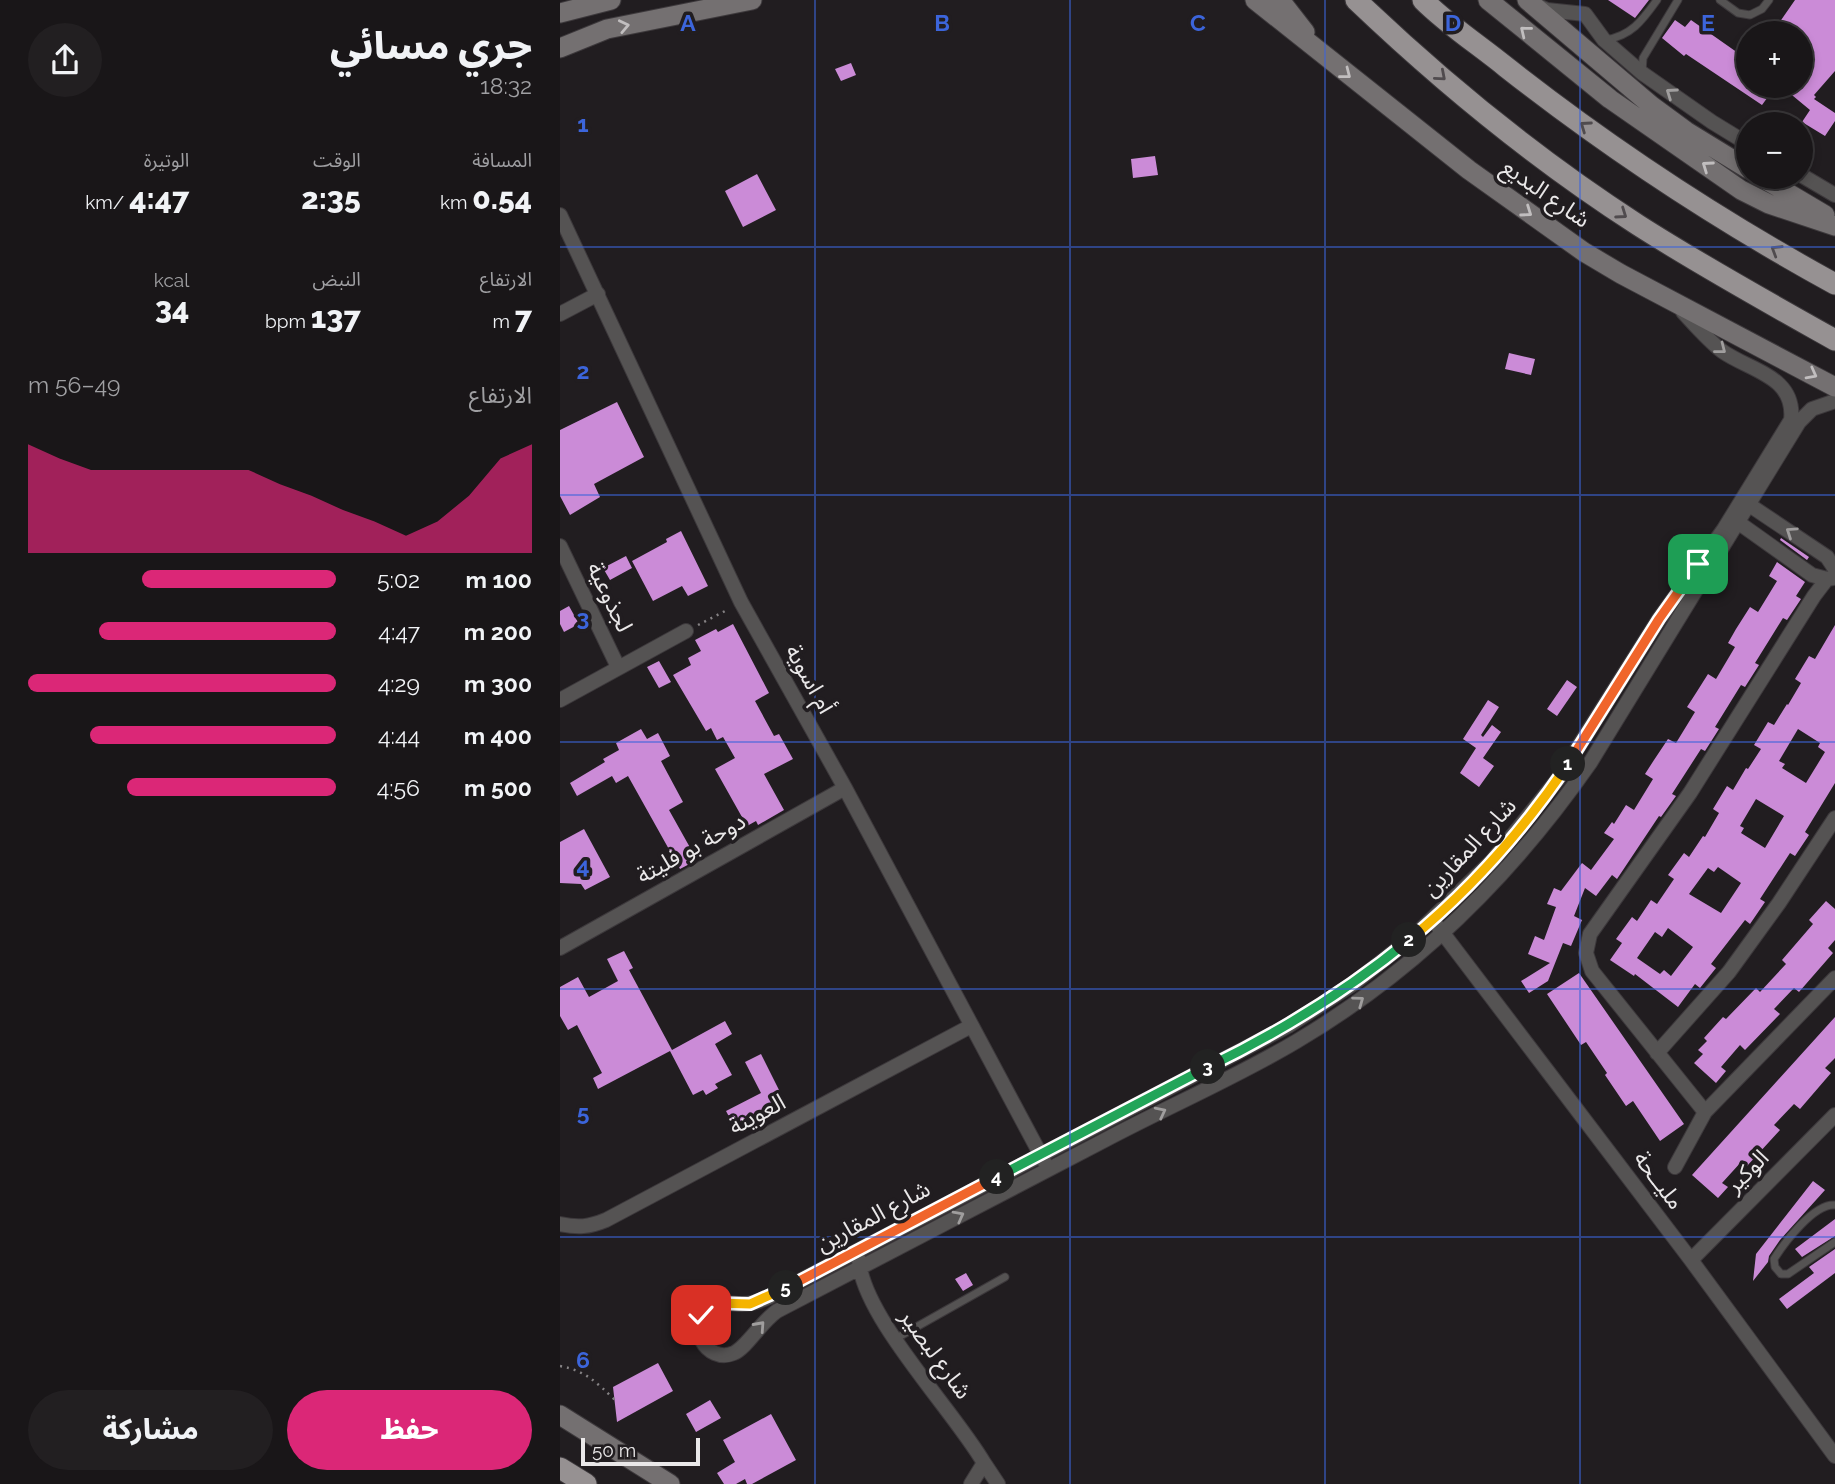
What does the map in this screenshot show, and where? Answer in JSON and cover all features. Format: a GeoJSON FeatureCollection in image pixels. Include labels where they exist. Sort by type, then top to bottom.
{"type":"FeatureCollection","features":[{"type":"Feature","properties":{"kind":"highway","name":"شارع البديع"},"geometry":{"type":"LineString","coordinates":[[1356,0],[1493,122],[1564,174],[1638,225],[1835,340]]}},
{"type":"Feature","properties":{"kind":"highway"},"geometry":{"type":"LineString","coordinates":[[1425,2],[1535,89],[1657,176],[1835,284]]}},
{"type":"Feature","properties":{"kind":"highway"},"geometry":{"type":"LineString","coordinates":[[560,1468],[586,1484]]}},
{"type":"Feature","properties":{"kind":"main road"},"geometry":{"type":"LineString","coordinates":[[560,12],[611,0]]}},
{"type":"Feature","properties":{"kind":"main road"},"geometry":{"type":"LineString","coordinates":[[560,48],[607,29],[752,0]]}},
{"type":"Feature","properties":{"kind":"main road","name":"شارع البديع"},"geometry":{"type":"LineString","coordinates":[[1255,0],[1469,170],[1541,221],[1621,274],[1835,387]]}},
{"type":"Feature","properties":{"kind":"main road"},"geometry":{"type":"LineString","coordinates":[[1264,0],[1279,21]]}},
{"type":"Feature","properties":{"kind":"main road"},"geometry":{"type":"LineString","coordinates":[[1280,0],[1322,55]]}},
{"type":"Feature","properties":{"kind":"main road"},"geometry":{"type":"LineString","coordinates":[[1488,0],[1610,99],[1741,190],[1769,204],[1835,223]]}},
{"type":"Feature","properties":{"kind":"main road"},"geometry":{"type":"LineString","coordinates":[[1529,2],[1652,106],[1736,162]]}},
{"type":"Feature","properties":{"kind":"main road"},"geometry":{"type":"LineString","coordinates":[[1781,189],[1835,223]]}},
{"type":"Feature","properties":{"kind":"main road"},"geometry":{"type":"LineString","coordinates":[[560,1415],[670,1484]]}},
{"type":"Feature","properties":{"kind":"street"},"geometry":{"type":"LineString","coordinates":[[1529,2],[1547,10],[1585,14],[1604,40],[1642,73],[1736,137]]}},
{"type":"Feature","properties":{"kind":"street"},"geometry":{"type":"LineString","coordinates":[[1813,182],[1835,195]]}},
{"type":"Feature","properties":{"kind":"street","name":"أم اسوية"},"geometry":{"type":"LineString","coordinates":[[560,215],[741,602],[845,788],[1049,1169]]}},
{"type":"Feature","properties":{"kind":"street"},"geometry":{"type":"LineString","coordinates":[[560,314],[598,294]]}},
{"type":"Feature","properties":{"kind":"street","name":"شارع المقارين"},"geometry":{"type":"LineString","coordinates":[[1672,300],[1719,348],[1777,382],[1788,394],[1791,402],[1788,428],[1745,503]]}},
{"type":"Feature","properties":{"kind":"street","name":"شارع المقارين"},"geometry":{"type":"LineString","coordinates":[[1735,519],[1659,619],[1577,750],[1537,807],[1492,861],[1432,919],[1363,976],[1288,1026],[760,1301],[740,1304],[724,1302],[711,1306],[701,1315],[699,1321],[701,1341],[710,1351],[716,1353],[723,1355],[736,1352],[762,1322],[777,1311],[1296,1042],[1357,1003],[1442,934],[1507,870],[1564,800],[1590,763],[1735,519],[1804,415],[1820,405],[1835,401]]}},
{"type":"Feature","properties":{"kind":"street"},"geometry":{"type":"LineString","coordinates":[[1745,503],[1827,557],[1832,575]]}},
{"type":"Feature","properties":{"kind":"street"},"geometry":{"type":"LineString","coordinates":[[1735,519],[1812,575],[1832,575]]}},
{"type":"Feature","properties":{"kind":"street","name":"لجذوعية"},"geometry":{"type":"LineString","coordinates":[[560,546],[618,667]]}},
{"type":"Feature","properties":{"kind":"street"},"geometry":{"type":"LineString","coordinates":[[1705,1112],[1592,971],[1586,953],[1590,934],[1690,793],[1814,596],[1832,575]]}},
{"type":"Feature","properties":{"kind":"street","name":"لجذوعية"},"geometry":{"type":"LineString","coordinates":[[560,700],[686,631]]}},
{"type":"Feature","properties":{"kind":"street","name":"دوحة بو فليتة"},"geometry":{"type":"LineString","coordinates":[[560,948],[845,788]]}},
{"type":"Feature","properties":{"kind":"street"},"geometry":{"type":"LineString","coordinates":[[1657,1053],[1729,972],[1779,904],[1835,818]]}},
{"type":"Feature","properties":{"kind":"street","name":"مليــحة"},"geometry":{"type":"LineString","coordinates":[[1432,919],[1691,1260],[1835,1456]]}},
{"type":"Feature","properties":{"kind":"street"},"geometry":{"type":"LineString","coordinates":[[1675,1167],[1705,1112],[1835,978]]}},
{"type":"Feature","properties":{"kind":"street","name":"العوينة"},"geometry":{"type":"LineString","coordinates":[[560,1224],[587,1227],[606,1220],[971,1026]]}},
{"type":"Feature","properties":{"kind":"street","name":"الوكير"},"geometry":{"type":"LineString","coordinates":[[1691,1260],[1833,1121]]}},
{"type":"Feature","properties":{"kind":"street"},"geometry":{"type":"LineString","coordinates":[[859,1268],[859,1257],[863,1248]]}},
{"type":"Feature","properties":{"kind":"street","name":"شارع لبصير"},"geometry":{"type":"LineString","coordinates":[[859,1268],[870,1296],[895,1339],[965,1433],[998,1484]]}},
{"type":"Feature","properties":{"kind":"street"},"geometry":{"type":"LineString","coordinates":[[971,1484],[984,1463]]}},
{"type":"Feature","properties":{"kind":"lane"},"geometry":{"type":"LineString","coordinates":[[1604,40],[1629,33],[1642,21],[1657,0]]}},
{"type":"Feature","properties":{"kind":"lane"},"geometry":{"type":"LineString","coordinates":[[1642,73],[1643,58],[1678,0]]}},
{"type":"Feature","properties":{"kind":"lane"},"geometry":{"type":"LineString","coordinates":[[1720,0],[1738,13],[1751,15],[1762,9],[1769,0]]}},
{"type":"Feature","properties":{"kind":"lane"},"geometry":{"type":"LineString","coordinates":[[1835,1205],[1817,1210],[1804,1223],[1774,1259],[1775,1267],[1788,1274],[1835,1242]]}},
{"type":"Feature","properties":{"kind":"lane"},"geometry":{"type":"LineString","coordinates":[[895,1339],[1005,1277]]}},
{"type":"Feature","properties":{"kind":"path"},"geometry":{"type":"LineString","coordinates":[[686,631],[741,602]]}},
{"type":"Feature","properties":{"kind":"path"},"geometry":{"type":"LineString","coordinates":[[560,1366],[577,1369],[588,1375],[614,1400]]}},
{"type":"Feature","properties":{"kind":"building"},"geometry":{"type":"Polygon","coordinates":[[[1608,0],[1649,0],[1635,18],[1608,0]]]}},
{"type":"Feature","properties":{"kind":"building"},"geometry":{"type":"Polygon","coordinates":[[[1795,0],[1835,0],[1835,71],[1814,95],[1814,99],[1835,113],[1835,121],[1825,136],[1813,129],[1813,112],[1809,112],[1810,110],[1796,98],[1813,98],[1813,21],[1780,21],[1795,0]]]}},
{"type":"Feature","properties":{"kind":"building"},"geometry":{"type":"Polygon","coordinates":[[[1675,20],[1685,27],[1691,20],[1736,52],[1736,88],[1686,54],[1684,56],[1662,38],[1675,20]]]}},
{"type":"Feature","properties":{"kind":"building"},"geometry":{"type":"Polygon","coordinates":[[[851,63],[856,75],[841,81],[835,69],[851,63]]]}},
{"type":"Feature","properties":{"kind":"building"},"geometry":{"type":"Polygon","coordinates":[[[1752,98],[1767,98],[1762,105],[1752,98]]]}},
{"type":"Feature","properties":{"kind":"building"},"geometry":{"type":"Polygon","coordinates":[[[1155,156],[1158,175],[1133,178],[1131,159],[1155,156]]]}},
{"type":"Feature","properties":{"kind":"building"},"geometry":{"type":"Polygon","coordinates":[[[757,174],[776,210],[743,227],[725,191],[757,174]]]}},
{"type":"Feature","properties":{"kind":"building"},"geometry":{"type":"Polygon","coordinates":[[[1509,353],[1535,359],[1531,375],[1505,369],[1509,353]]]}},
{"type":"Feature","properties":{"kind":"building"},"geometry":{"type":"Polygon","coordinates":[[[617,402],[644,457],[594,484],[600,497],[570,515],[560,496],[560,430],[617,402]]]}},
{"type":"Feature","properties":{"kind":"building"},"geometry":{"type":"Polygon","coordinates":[[[681,531],[708,586],[688,596],[682,586],[653,601],[632,561],[681,531]]]}},
{"type":"Feature","properties":{"kind":"building"},"geometry":{"type":"Polygon","coordinates":[[[1781,538],[1809,557],[1807,560],[1780,540],[1781,538]]]}},
{"type":"Feature","properties":{"kind":"building"},"geometry":{"type":"Polygon","coordinates":[[[626,556],[632,568],[610,580],[603,568],[626,556]]]}},
{"type":"Feature","properties":{"kind":"building"},"geometry":{"type":"Polygon","coordinates":[[[1777,562],[1805,582],[1796,596],[1801,599],[1787,620],[1783,618],[1755,663],[1759,665],[1745,687],[1741,685],[1715,727],[1719,729],[1705,751],[1701,749],[1672,794],[1676,796],[1661,817],[1659,816],[1617,879],[1612,875],[1596,896],[1585,888],[1574,916],[1582,920],[1571,946],[1563,943],[1548,981],[1529,993],[1521,981],[1550,963],[1528,954],[1535,936],[1544,940],[1556,907],[1547,904],[1554,888],[1561,891],[1582,863],[1591,870],[1614,839],[1604,833],[1612,822],[1614,824],[1626,805],[1634,810],[1653,779],[1645,774],[1668,739],[1676,743],[1695,712],[1687,707],[1708,674],[1716,679],[1735,647],[1728,643],[1736,629],[1750,607],[1758,612],[1777,581],[1769,576],[1777,562]]]}},
{"type":"Feature","properties":{"kind":"building"},"geometry":{"type":"Polygon","coordinates":[[[569,606],[579,624],[564,632],[560,624],[560,611],[569,606]]]}},
{"type":"Feature","properties":{"kind":"building"},"geometry":{"type":"Polygon","coordinates":[[[733,624],[769,693],[755,701],[774,736],[779,734],[793,759],[764,774],[784,810],[758,825],[756,821],[747,826],[715,769],[735,758],[723,737],[717,740],[711,728],[706,731],[673,675],[691,665],[688,658],[701,651],[695,640],[733,624]]]}},
{"type":"Feature","properties":{"kind":"building"},"geometry":{"type":"Polygon","coordinates":[[[1835,625],[1835,783],[1805,832],[1809,835],[1795,856],[1790,853],[1760,899],[1765,902],[1750,924],[1745,920],[1711,964],[1716,968],[1700,988],[1695,984],[1678,1007],[1635,974],[1634,976],[1610,960],[1622,943],[1616,939],[1632,917],[1637,921],[1651,900],[1657,904],[1674,879],[1668,875],[1684,853],[1689,857],[1703,836],[1705,837],[1719,813],[1713,809],[1727,786],[1733,790],[1746,768],[1748,769],[1761,749],[1754,745],[1768,722],[1774,725],[1788,705],[1801,683],[1795,679],[1809,656],[1815,659],[1835,625]],[[1798,729],[1779,761],[1785,764],[1782,768],[1806,783],[1825,752],[1818,747],[1820,743],[1798,729]],[[1756,799],[1740,826],[1744,828],[1741,833],[1765,848],[1784,816],[1756,799]],[[1718,867],[1714,872],[1708,868],[1689,894],[1721,913],[1741,883],[1718,867]],[[1668,928],[1662,937],[1655,932],[1637,958],[1660,974],[1664,970],[1671,976],[1693,947],[1668,928]]]}},
{"type":"Feature","properties":{"kind":"building"},"geometry":{"type":"Polygon","coordinates":[[[659,661],[671,682],[659,688],[647,667],[659,661]]]}},
{"type":"Feature","properties":{"kind":"building"},"geometry":{"type":"Polygon","coordinates":[[[1567,680],[1577,687],[1557,716],[1547,709],[1567,680]]]}},
{"type":"Feature","properties":{"kind":"building"},"geometry":{"type":"Polygon","coordinates":[[[1488,700],[1499,707],[1481,735],[1483,737],[1492,725],[1501,732],[1483,758],[1494,766],[1479,787],[1460,773],[1476,748],[1463,739],[1488,700]]]}},
{"type":"Feature","properties":{"kind":"building"},"geometry":{"type":"Polygon","coordinates":[[[641,729],[647,739],[658,733],[670,756],[661,761],[683,802],[669,810],[697,860],[680,869],[628,776],[616,783],[612,776],[577,796],[570,783],[605,762],[603,759],[619,750],[616,743],[641,729]]]}},
{"type":"Feature","properties":{"kind":"building"},"geometry":{"type":"Polygon","coordinates":[[[584,829],[610,877],[585,890],[581,884],[560,883],[560,842],[584,829]]]}},
{"type":"Feature","properties":{"kind":"building"},"geometry":{"type":"Polygon","coordinates":[[[1826,901],[1835,909],[1835,940],[1828,948],[1833,953],[1799,992],[1794,988],[1774,1009],[1780,1014],[1745,1050],[1740,1045],[1721,1067],[1726,1071],[1716,1083],[1694,1063],[1703,1054],[1698,1050],[1707,1041],[1704,1038],[1756,988],[1760,992],[1786,964],[1782,960],[1813,924],[1809,920],[1826,901]]]}},
{"type":"Feature","properties":{"kind":"building"},"geometry":{"type":"Polygon","coordinates":[[[624,951],[633,968],[629,970],[672,1050],[725,1021],[732,1034],[715,1044],[732,1075],[715,1084],[718,1088],[706,1095],[703,1090],[693,1095],[670,1051],[598,1089],[593,1078],[602,1073],[577,1025],[568,1030],[560,1016],[560,987],[578,977],[589,997],[618,981],[607,959],[624,951]]]}},
{"type":"Feature","properties":{"kind":"building"},"geometry":{"type":"Polygon","coordinates":[[[1579,973],[1684,1124],[1660,1141],[1633,1101],[1626,1106],[1586,1042],[1581,1045],[1547,994],[1579,973]]]}},
{"type":"Feature","properties":{"kind":"building"},"geometry":{"type":"Polygon","coordinates":[[[1835,1017],[1835,1058],[1825,1068],[1831,1073],[1800,1109],[1794,1104],[1774,1125],[1780,1130],[1747,1166],[1742,1161],[1722,1183],[1728,1187],[1718,1198],[1692,1175],[1835,1017]]]}},
{"type":"Feature","properties":{"kind":"building"},"geometry":{"type":"Polygon","coordinates":[[[761,1054],[787,1106],[772,1114],[769,1110],[735,1128],[726,1111],[761,1093],[745,1062],[761,1054]]]}},
{"type":"Feature","properties":{"kind":"building"},"geometry":{"type":"Polygon","coordinates":[[[1813,1181],[1825,1190],[1780,1240],[1753,1281],[1756,1254],[1813,1181]]]}},
{"type":"Feature","properties":{"kind":"building"},"geometry":{"type":"Polygon","coordinates":[[[1835,1219],[1835,1236],[1802,1257],[1795,1249],[1835,1219]]]}},
{"type":"Feature","properties":{"kind":"building"},"geometry":{"type":"Polygon","coordinates":[[[1835,1249],[1835,1273],[1787,1309],[1779,1299],[1814,1273],[1809,1267],[1835,1249]]]}},
{"type":"Feature","properties":{"kind":"building"},"geometry":{"type":"Polygon","coordinates":[[[966,1273],[973,1285],[963,1291],[955,1279],[966,1273]]]}},
{"type":"Feature","properties":{"kind":"building"},"geometry":{"type":"Polygon","coordinates":[[[658,1363],[673,1391],[617,1422],[613,1387],[658,1363]]]}},
{"type":"Feature","properties":{"kind":"building"},"geometry":{"type":"Polygon","coordinates":[[[710,1400],[721,1418],[696,1432],[686,1414],[710,1400]]]}},
{"type":"Feature","properties":{"kind":"building"},"geometry":{"type":"Polygon","coordinates":[[[771,1414],[796,1460],[752,1484],[747,1484],[745,1479],[736,1484],[724,1484],[717,1473],[735,1462],[723,1440],[771,1414]]]}},
{"type":"Feature","properties":{"kind":"route"},"geometry":{"type":"LineString","coordinates":[[701,1315],[717,1303],[750,1304],[769,1297],[1288,1026],[1384,961],[1468,886],[1515,835],[1558,779],[1659,619],[1698,564]]}}]}
